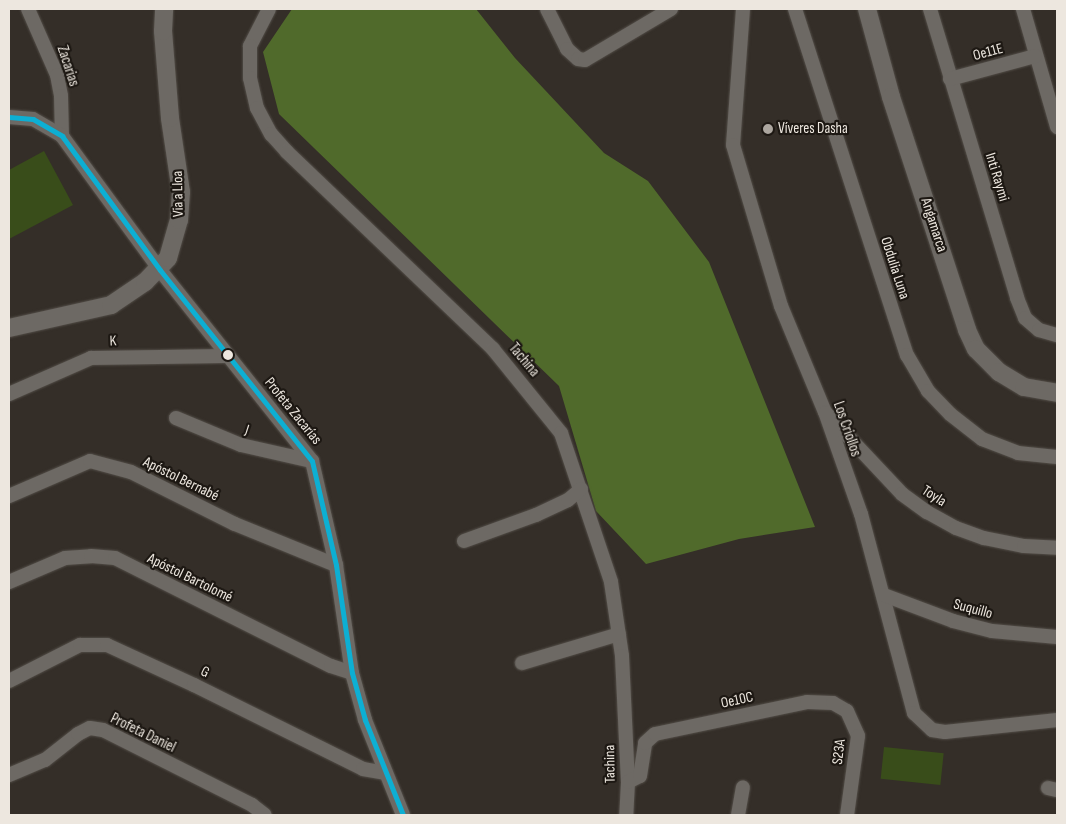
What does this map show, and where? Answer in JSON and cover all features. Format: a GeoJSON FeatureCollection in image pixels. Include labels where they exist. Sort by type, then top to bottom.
{"type":"FeatureCollection","features":[{"type":"Feature","properties":{"kind":"street","name":"Zacarias"},"geometry":{"type":"LineString","coordinates":[[28,9],[57,76],[61,96],[62,136]]}},
{"type":"Feature","properties":{"kind":"street","name":"Via a Lloa"},"geometry":{"type":"LineString","coordinates":[[9,328],[111,305],[130,294],[160,270],[174,246],[181,206],[162,31],[164,9]]}},
{"type":"Feature","properties":{"kind":"street","name":"Tachina"},"geometry":{"type":"LineString","coordinates":[[269,9],[250,46],[250,78],[258,108],[272,134],[287,152],[493,348],[562,433],[611,582],[619,634],[628,782],[626,815]]}},
{"type":"Feature","properties":{"kind":"street"},"geometry":{"type":"LineString","coordinates":[[547,9],[567,49],[578,60],[593,57],[656,13],[671,9]]}},
{"type":"Feature","properties":{"kind":"street","name":"Los Criollos"},"geometry":{"type":"LineString","coordinates":[[743,9],[733,145],[781,306],[825,412],[884,595],[914,713],[921,722],[932,730],[945,732],[1057,720]]}},
{"type":"Feature","properties":{"kind":"street","name":"Obdulia Luna"},"geometry":{"type":"LineString","coordinates":[[795,9],[907,355],[928,391],[950,414],[982,439],[1018,453],[1057,457]]}},
{"type":"Feature","properties":{"kind":"street","name":"Angamarca"},"geometry":{"type":"LineString","coordinates":[[867,9],[891,97],[966,330],[976,349],[999,372],[1024,387],[1057,393]]}},
{"type":"Feature","properties":{"kind":"street","name":"Inti Raymi"},"geometry":{"type":"LineString","coordinates":[[930,9],[1025,318],[1039,330],[1057,335]]}},
{"type":"Feature","properties":{"kind":"street"},"geometry":{"type":"LineString","coordinates":[[1023,9],[1034,56],[1057,127]]}},
{"type":"Feature","properties":{"kind":"street","name":"Oe11E"},"geometry":{"type":"LineString","coordinates":[[950,79],[1034,56]]}},
{"type":"Feature","properties":{"kind":"street","name":"Profeta Zacarías"},"geometry":{"type":"LineString","coordinates":[[9,117],[33,119],[62,136],[160,270],[226,356],[312,461],[336,564],[352,673],[365,720],[403,815]]}},
{"type":"Feature","properties":{"kind":"street","name":"K"},"geometry":{"type":"LineString","coordinates":[[9,394],[91,358],[226,356]]}},
{"type":"Feature","properties":{"kind":"street","name":"Toyla"},"geometry":{"type":"LineString","coordinates":[[825,412],[902,494],[927,512],[956,528],[984,538],[1024,546],[1057,548]]}},
{"type":"Feature","properties":{"kind":"street","name":"J"},"geometry":{"type":"LineString","coordinates":[[176,418],[241,445],[312,461]]}},
{"type":"Feature","properties":{"kind":"street","name":"Apóstol Bernabé"},"geometry":{"type":"LineString","coordinates":[[9,496],[90,462],[131,472],[235,524],[336,564]]}},
{"type":"Feature","properties":{"kind":"street"},"geometry":{"type":"LineString","coordinates":[[464,541],[568,500],[581,489]]}},
{"type":"Feature","properties":{"kind":"street","name":"Apóstol Bartolomé"},"geometry":{"type":"LineString","coordinates":[[9,582],[65,558],[91,556],[115,558],[332,666],[352,673]]}},
{"type":"Feature","properties":{"kind":"street","name":"Suquillo"},"geometry":{"type":"LineString","coordinates":[[884,595],[953,621],[992,631],[1057,637]]}},
{"type":"Feature","properties":{"kind":"street"},"geometry":{"type":"LineString","coordinates":[[522,663],[619,634]]}},
{"type":"Feature","properties":{"kind":"street","name":"G"},"geometry":{"type":"LineString","coordinates":[[9,681],[80,645],[107,646],[363,769],[385,773]]}},
{"type":"Feature","properties":{"kind":"street","name":"Oe10C"},"geometry":{"type":"LineString","coordinates":[[628,782],[640,776],[649,738],[807,702],[833,703]]}},
{"type":"Feature","properties":{"kind":"street","name":"S23A"},"geometry":{"type":"LineString","coordinates":[[833,703],[847,711],[858,736],[847,815]]}},
{"type":"Feature","properties":{"kind":"street","name":"Profeta Daniel"},"geometry":{"type":"LineString","coordinates":[[9,775],[45,760],[78,734],[90,728],[103,730],[252,805],[265,815]]}},
{"type":"Feature","properties":{"kind":"street"},"geometry":{"type":"LineString","coordinates":[[738,815],[743,787]]}},
{"type":"Feature","properties":{"kind":"green space"},"geometry":{"type":"Polygon","coordinates":[[[292,9],[476,9],[515,58],[604,153],[648,181],[709,262],[815,527],[739,539],[646,564],[596,511],[559,386],[279,114],[263,52],[292,9]]]}},
{"type":"Feature","properties":{"kind":"green space"},"geometry":{"type":"Polygon","coordinates":[[[44,151],[73,205],[9,239],[9,170],[44,151]]]}},
{"type":"Feature","properties":{"kind":"green space"},"geometry":{"type":"Polygon","coordinates":[[[884,747],[944,753],[940,785],[881,779],[884,747]]]}},
{"type":"Feature","properties":{"kind":"transit line"},"geometry":{"type":"LineString","coordinates":[[9,117],[33,119],[62,136],[160,270],[312,461],[336,565],[352,673],[365,720],[403,815]]}},
{"type":"Feature","properties":{"kind":"place","name":"Víveres Dasha"},"geometry":{"type":"Point","coordinates":[768,129]}}]}
